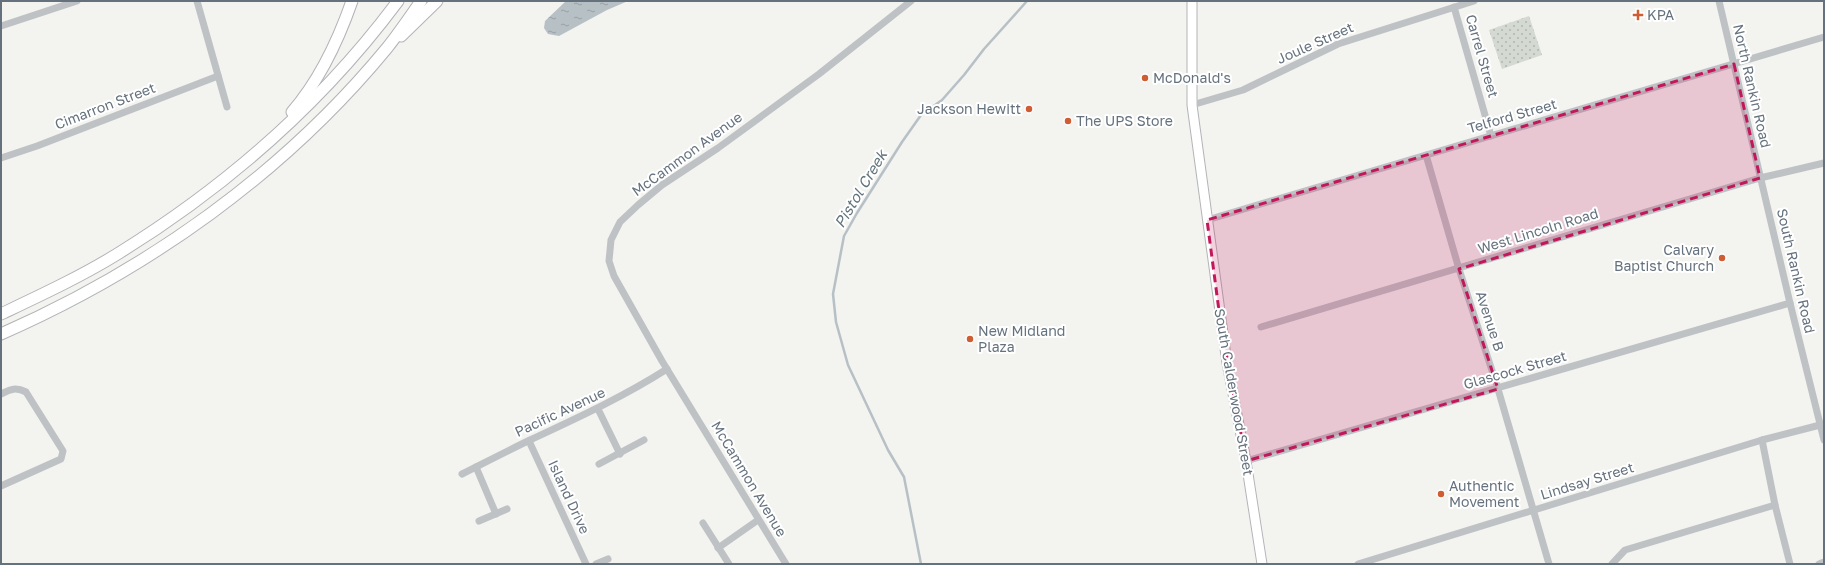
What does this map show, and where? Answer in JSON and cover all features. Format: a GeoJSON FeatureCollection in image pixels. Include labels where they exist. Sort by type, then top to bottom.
{"type":"FeatureCollection","features":[{"type":"Feature","properties":{"kind":"highway"},"geometry":{"type":"LineString","coordinates":[[266,146],[278,127],[301,102],[313,84],[335,46],[352,1]]}},
{"type":"Feature","properties":{"kind":"highway"},"geometry":{"type":"LineString","coordinates":[[1,314],[119,253],[215,187],[266,146],[332,80],[370,38],[398,1]]}},
{"type":"Feature","properties":{"kind":"highway"},"geometry":{"type":"LineString","coordinates":[[1,334],[113,278],[180,236],[212,213],[276,162],[305,135],[366,73],[388,47],[421,1]]}},
{"type":"Feature","properties":{"kind":"highway"},"geometry":{"type":"LineString","coordinates":[[388,47],[412,27],[437,1]]}},
{"type":"Feature","properties":{"kind":"main road","name":"South Calderwood Street"},"geometry":{"type":"LineString","coordinates":[[1192,1],[1192,105],[1227,362],[1246,461],[1262,564]]}},
{"type":"Feature","properties":{"kind":"street"},"geometry":{"type":"LineString","coordinates":[[1,26],[77,1]]}},
{"type":"Feature","properties":{"kind":"street"},"geometry":{"type":"LineString","coordinates":[[197,1],[228,107]]}},
{"type":"Feature","properties":{"kind":"street","name":"McCammon Avenue"},"geometry":{"type":"LineString","coordinates":[[786,564],[667,369],[614,276],[609,261],[611,240],[620,222],[662,185],[718,148],[819,74],[896,15],[911,1]]}},
{"type":"Feature","properties":{"kind":"street","name":"Joule Street"},"geometry":{"type":"LineString","coordinates":[[1192,105],[1243,90],[1338,44],[1474,1]]}},
{"type":"Feature","properties":{"kind":"street","name":"North Rankin Road"},"geometry":{"type":"LineString","coordinates":[[1719,1],[1760,178]]}},
{"type":"Feature","properties":{"kind":"street","name":"Carrel Street"},"geometry":{"type":"LineString","coordinates":[[1454,7],[1491,136]]}},
{"type":"Feature","properties":{"kind":"street","name":"Telford Street"},"geometry":{"type":"LineString","coordinates":[[1207,220],[1824,37]]}},
{"type":"Feature","properties":{"kind":"street","name":"Cimarron Street"},"geometry":{"type":"LineString","coordinates":[[1,158],[37,146],[218,76]]}},
{"type":"Feature","properties":{"kind":"street","name":"Avenue B"},"geometry":{"type":"LineString","coordinates":[[1426,155],[1459,269],[1498,389],[1532,511],[1549,564]]}},
{"type":"Feature","properties":{"kind":"street","name":"West Lincoln Road"},"geometry":{"type":"LineString","coordinates":[[1261,327],[1760,178],[1824,163]]}},
{"type":"Feature","properties":{"kind":"street","name":"South Rankin Road"},"geometry":{"type":"LineString","coordinates":[[1760,178],[1790,303],[1822,424],[1824,440]]}},
{"type":"Feature","properties":{"kind":"street","name":"Glascock Street"},"geometry":{"type":"LineString","coordinates":[[1246,461],[1790,303]]}},
{"type":"Feature","properties":{"kind":"street","name":"Pacific Avenue"},"geometry":{"type":"LineString","coordinates":[[462,474],[598,409],[636,389],[667,369]]}},
{"type":"Feature","properties":{"kind":"street"},"geometry":{"type":"LineString","coordinates":[[1,394],[11,389],[19,388],[26,392],[63,451],[61,459],[1,486]]}},
{"type":"Feature","properties":{"kind":"street"},"geometry":{"type":"LineString","coordinates":[[598,409],[620,454]]}},
{"type":"Feature","properties":{"kind":"street","name":"Lindsay Street"},"geometry":{"type":"LineString","coordinates":[[1358,564],[1762,440],[1822,424]]}},
{"type":"Feature","properties":{"kind":"street"},"geometry":{"type":"LineString","coordinates":[[599,464],[644,440]]}},
{"type":"Feature","properties":{"kind":"street"},"geometry":{"type":"LineString","coordinates":[[1762,440],[1775,505],[1790,564]]}},
{"type":"Feature","properties":{"kind":"street","name":"Island Drive"},"geometry":{"type":"LineString","coordinates":[[529,441],[586,564]]}},
{"type":"Feature","properties":{"kind":"street"},"geometry":{"type":"LineString","coordinates":[[476,467],[496,514]]}},
{"type":"Feature","properties":{"kind":"street"},"geometry":{"type":"LineString","coordinates":[[1612,564],[1625,550],[1775,505]]}},
{"type":"Feature","properties":{"kind":"street"},"geometry":{"type":"LineString","coordinates":[[479,521],[507,509]]}},
{"type":"Feature","properties":{"kind":"street"},"geometry":{"type":"LineString","coordinates":[[718,548],[758,520]]}},
{"type":"Feature","properties":{"kind":"street"},"geometry":{"type":"LineString","coordinates":[[703,523],[729,564]]}},
{"type":"Feature","properties":{"kind":"street"},"geometry":{"type":"LineString","coordinates":[[596,564],[608,559]]}},
{"type":"Feature","properties":{"kind":"street"},"geometry":{"type":"LineString","coordinates":[[1819,564],[1824,562]]}},
{"type":"Feature","properties":{"kind":"highlighted area"},"geometry":{"type":"Polygon","coordinates":[[[1734,64],[1760,178],[1459,269],[1498,389],[1246,461],[1221,326],[1207,220],[1734,64]]]}},
{"type":"Feature","properties":{"kind":"shaded area"},"geometry":{"type":"Polygon","coordinates":[[[1529,16],[1542,55],[1502,69],[1489,30],[1529,16]]]}},
{"type":"Feature","properties":{"kind":"water"},"geometry":{"type":"Polygon","coordinates":[[[566,1],[628,1],[607,10],[559,36],[548,34],[544,28],[545,21],[566,1]]]}},
{"type":"Feature","properties":{"kind":"waterway","name":"Pistol Creek"},"geometry":{"type":"LineString","coordinates":[[921,564],[904,477],[888,450],[848,365],[836,322],[833,294],[844,236],[902,142],[921,115],[942,100],[984,49],[1027,1]]}},
{"type":"Feature","properties":{"kind":"place","name":"KPA"},"geometry":{"type":"Point","coordinates":[1638,15]}},
{"type":"Feature","properties":{"kind":"place","name":"McDonald's"},"geometry":{"type":"Point","coordinates":[1145,78]}},
{"type":"Feature","properties":{"kind":"place","name":"Jackson Hewitt"},"geometry":{"type":"Point","coordinates":[1029,109]}},
{"type":"Feature","properties":{"kind":"place","name":"The UPS Store"},"geometry":{"type":"Point","coordinates":[1068,121]}},
{"type":"Feature","properties":{"kind":"place","name":"Calvary Baptist Church"},"geometry":{"type":"Point","coordinates":[1722,258]}},
{"type":"Feature","properties":{"kind":"place","name":"New Midland Plaza"},"geometry":{"type":"Point","coordinates":[970,339]}},
{"type":"Feature","properties":{"kind":"place","name":"Authentic Movement"},"geometry":{"type":"Point","coordinates":[1441,494]}}]}
